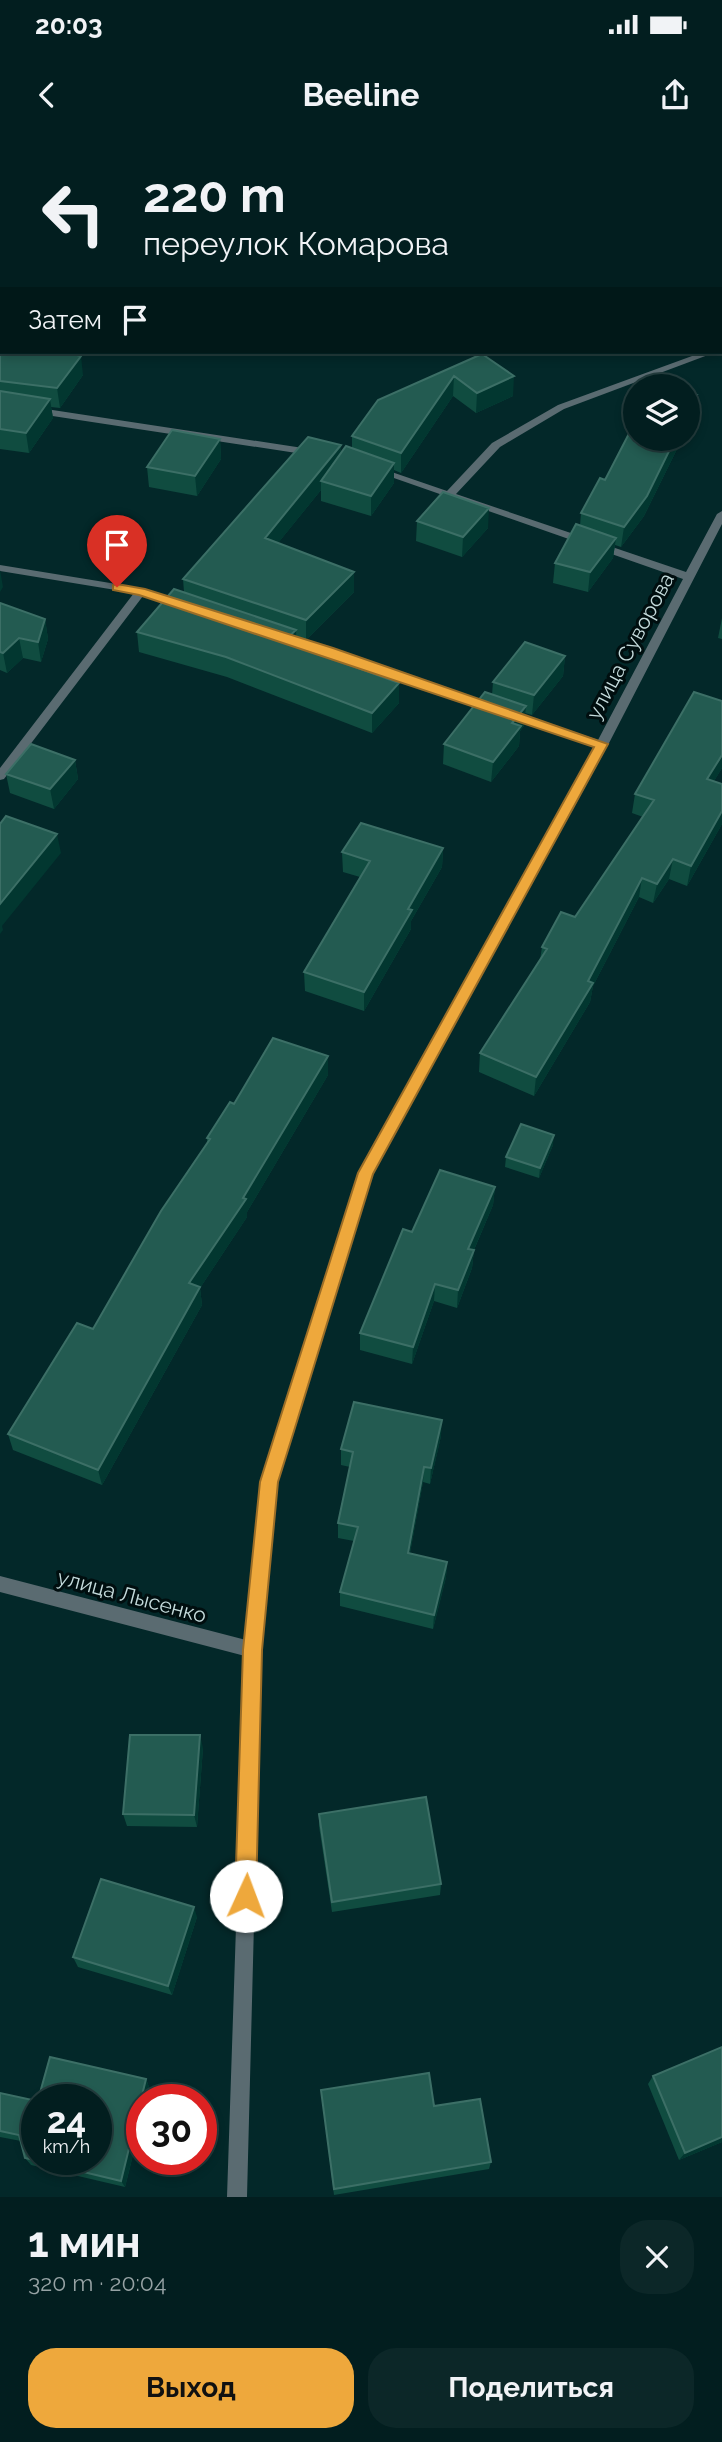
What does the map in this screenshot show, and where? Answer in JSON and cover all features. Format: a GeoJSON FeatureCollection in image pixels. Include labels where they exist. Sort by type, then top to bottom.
{"type":"FeatureCollection","features":[{"type":"Feature","properties":{"kind":"street"},"geometry":{"type":"LineString","coordinates":[[449,495],[496,445],[561,407],[706,354]]}},
{"type":"Feature","properties":{"kind":"street"},"geometry":{"type":"LineString","coordinates":[[0,405],[329,456]]}},
{"type":"Feature","properties":{"kind":"street"},"geometry":{"type":"LineString","coordinates":[[366,467],[690,577]]}},
{"type":"Feature","properties":{"kind":"street","name":"улица Суворова"},"geometry":{"type":"LineString","coordinates":[[237,2197],[253,1650],[269,1482],[366,1173],[602,744],[722,514]]}},
{"type":"Feature","properties":{"kind":"street"},"geometry":{"type":"LineString","coordinates":[[0,568],[141,591],[191,607]]}},
{"type":"Feature","properties":{"kind":"street"},"geometry":{"type":"LineString","coordinates":[[0,776],[141,591]]}},
{"type":"Feature","properties":{"kind":"street"},"geometry":{"type":"LineString","coordinates":[[266,631],[602,744]]}},
{"type":"Feature","properties":{"kind":"street","name":"улица Лысенко"},"geometry":{"type":"LineString","coordinates":[[0,1584],[253,1650]]}},
{"type":"Feature","properties":{"kind":"building"},"geometry":{"type":"Polygon","coordinates":[[[0,354],[81,356],[57,388],[0,381],[0,354]]]}},
{"type":"Feature","properties":{"kind":"building"},"geometry":{"type":"Polygon","coordinates":[[[482,354],[514,376],[477,393],[454,376],[401,453],[352,436],[378,400],[482,354]]]}},
{"type":"Feature","properties":{"kind":"building"},"geometry":{"type":"Polygon","coordinates":[[[0,391],[50,399],[26,433],[0,429],[0,391]]]}},
{"type":"Feature","properties":{"kind":"building"},"geometry":{"type":"Polygon","coordinates":[[[172,430],[220,439],[195,476],[147,467],[172,430]]]}},
{"type":"Feature","properties":{"kind":"building"},"geometry":{"type":"Polygon","coordinates":[[[308,437],[341,445],[265,538],[354,572],[306,620],[183,579],[308,437]]]}},
{"type":"Feature","properties":{"kind":"building"},"geometry":{"type":"Polygon","coordinates":[[[623,445],[623,451],[669,451],[647,496],[624,527],[581,513],[600,478],[605,480],[623,445]]]}},
{"type":"Feature","properties":{"kind":"building"},"geometry":{"type":"Polygon","coordinates":[[[346,446],[394,463],[371,496],[321,481],[346,446]]]}},
{"type":"Feature","properties":{"kind":"building"},"geometry":{"type":"Polygon","coordinates":[[[443,492],[489,508],[463,537],[417,521],[443,492]]]}},
{"type":"Feature","properties":{"kind":"building"},"geometry":{"type":"Polygon","coordinates":[[[576,524],[616,538],[590,572],[555,563],[576,524]]]}},
{"type":"Feature","properties":{"kind":"building"},"geometry":{"type":"Polygon","coordinates":[[[174,589],[296,630],[284,641],[399,683],[372,713],[226,657],[137,632],[174,589]]]}},
{"type":"Feature","properties":{"kind":"building"},"geometry":{"type":"Polygon","coordinates":[[[0,603],[45,619],[38,642],[19,638],[3,653],[0,652],[0,603]]]}},
{"type":"Feature","properties":{"kind":"building"},"geometry":{"type":"Polygon","coordinates":[[[525,642],[565,656],[534,695],[493,682],[525,642]]]}},
{"type":"Feature","properties":{"kind":"building"},"geometry":{"type":"Polygon","coordinates":[[[485,692],[526,706],[512,723],[521,726],[493,762],[444,744],[485,692]]]}},
{"type":"Feature","properties":{"kind":"building"},"geometry":{"type":"Polygon","coordinates":[[[694,692],[722,701],[722,755],[707,779],[722,784],[722,811],[691,866],[673,859],[657,884],[642,878],[588,981],[593,983],[536,1077],[480,1053],[547,949],[542,947],[561,912],[575,917],[654,800],[635,794],[694,692]]]}},
{"type":"Feature","properties":{"kind":"building"},"geometry":{"type":"Polygon","coordinates":[[[31,744],[75,760],[50,789],[6,774],[31,744]]]}},
{"type":"Feature","properties":{"kind":"building"},"geometry":{"type":"Polygon","coordinates":[[[6,816],[57,834],[0,904],[0,824],[6,816]]]}},
{"type":"Feature","properties":{"kind":"building"},"geometry":{"type":"Polygon","coordinates":[[[361,823],[443,848],[408,909],[412,910],[364,992],[304,972],[370,861],[342,852],[361,823]]]}},
{"type":"Feature","properties":{"kind":"building"},"geometry":{"type":"Polygon","coordinates":[[[273,1038],[328,1056],[243,1198],[246,1199],[189,1283],[200,1287],[98,1470],[8,1434],[77,1323],[93,1329],[161,1211],[210,1139],[207,1138],[230,1102],[234,1104],[273,1038]]]}},
{"type":"Feature","properties":{"kind":"building"},"geometry":{"type":"Polygon","coordinates":[[[521,1124],[554,1135],[540,1168],[506,1157],[521,1124]]]}},
{"type":"Feature","properties":{"kind":"building"},"geometry":{"type":"Polygon","coordinates":[[[440,1170],[495,1187],[468,1249],[474,1250],[458,1290],[435,1284],[413,1347],[360,1333],[403,1229],[412,1232],[440,1170]]]}},
{"type":"Feature","properties":{"kind":"building"},"geometry":{"type":"Polygon","coordinates":[[[354,1402],[442,1420],[431,1468],[424,1467],[408,1553],[447,1562],[434,1615],[340,1592],[358,1527],[338,1523],[353,1452],[341,1449],[354,1402]]]}},
{"type":"Feature","properties":{"kind":"building"},"geometry":{"type":"Polygon","coordinates":[[[130,1735],[200,1735],[194,1815],[123,1814],[130,1735]]]}},
{"type":"Feature","properties":{"kind":"building"},"geometry":{"type":"Polygon","coordinates":[[[426,1797],[441,1884],[332,1902],[319,1814],[426,1797]]]}},
{"type":"Feature","properties":{"kind":"building"},"geometry":{"type":"Polygon","coordinates":[[[101,1879],[194,1907],[168,1986],[73,1957],[101,1879]]]}},
{"type":"Feature","properties":{"kind":"building"},"geometry":{"type":"Polygon","coordinates":[[[722,2047],[722,2137],[685,2153],[653,2076],[722,2047]]]}},
{"type":"Feature","properties":{"kind":"building"},"geometry":{"type":"Polygon","coordinates":[[[50,2057],[146,2079],[145,2084],[126,2084],[126,2161],[121,2181],[96,2175],[112,2175],[112,2084],[42,2084],[50,2057]]]}},
{"type":"Feature","properties":{"kind":"building"},"geometry":{"type":"Polygon","coordinates":[[[429,2073],[434,2106],[480,2099],[491,2162],[334,2189],[321,2090],[429,2073]]]}},
{"type":"Feature","properties":{"kind":"building"},"geometry":{"type":"Polygon","coordinates":[[[0,2093],[21,2098],[21,2143],[19,2135],[0,2131],[0,2093]]]}},
{"type":"Feature","properties":{"kind":"route"},"geometry":{"type":"LineString","coordinates":[[117,587],[141,591],[329,651],[602,744],[366,1173],[269,1482],[253,1650],[246,1896]]}}]}
